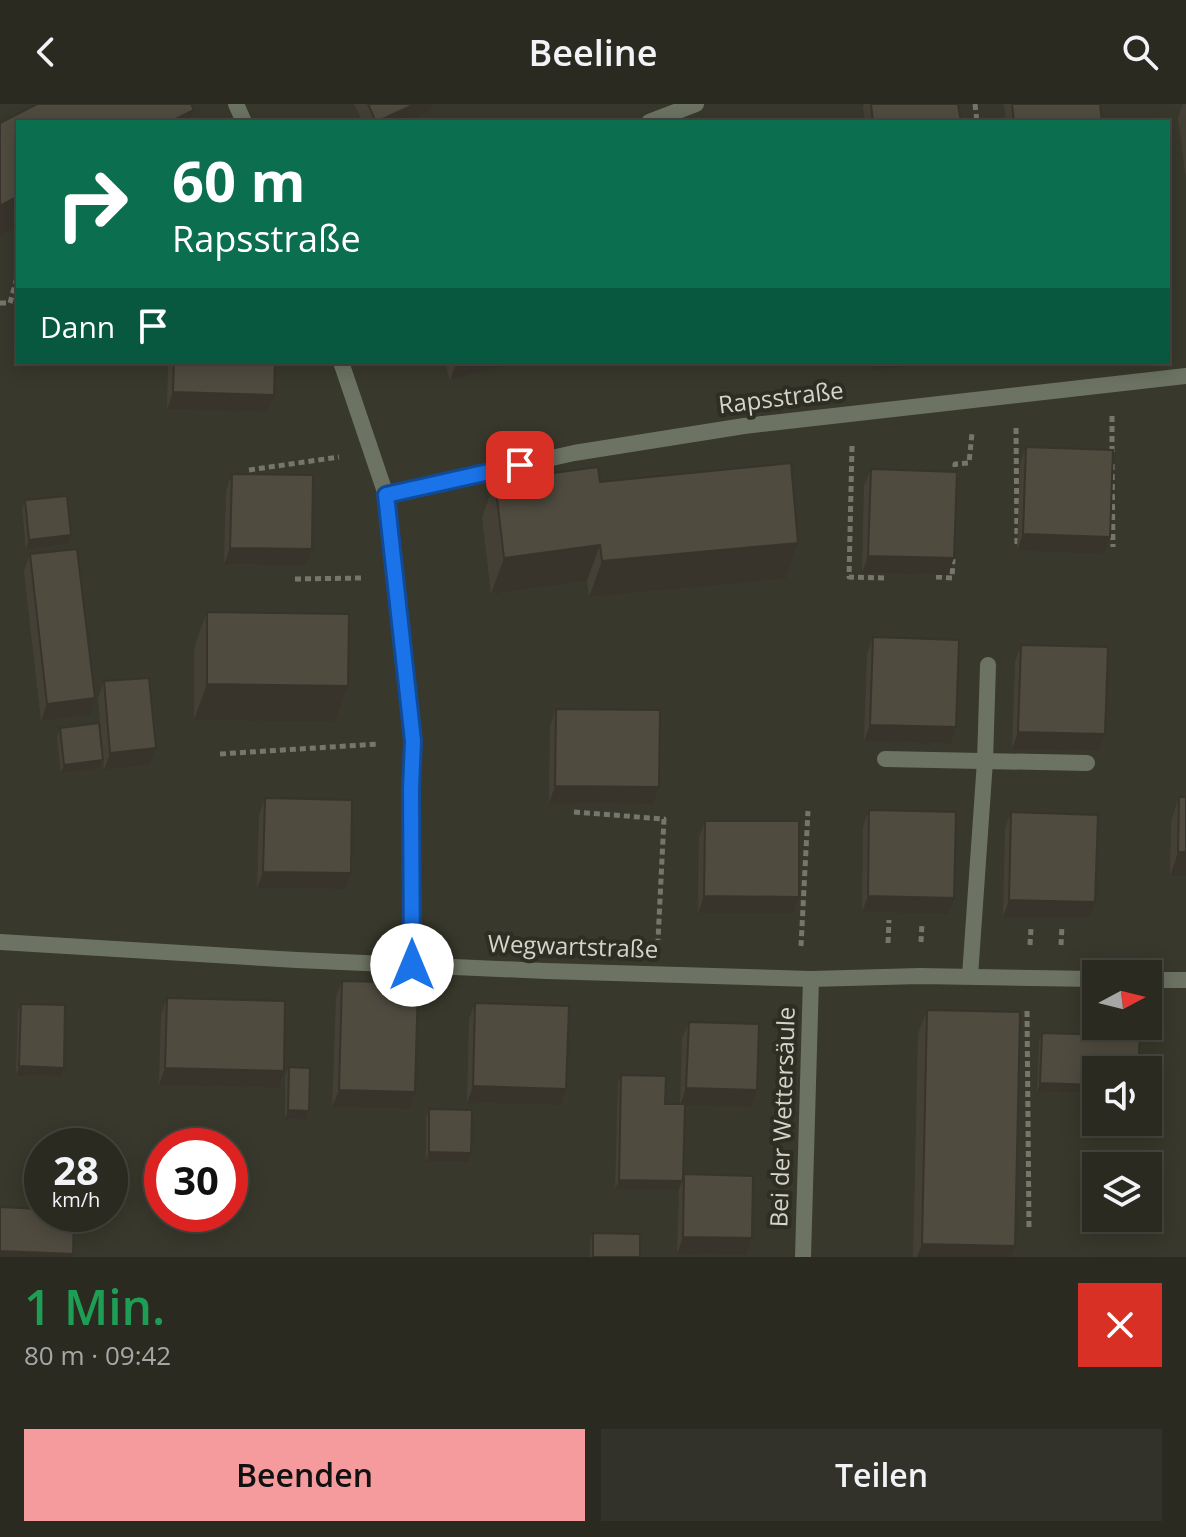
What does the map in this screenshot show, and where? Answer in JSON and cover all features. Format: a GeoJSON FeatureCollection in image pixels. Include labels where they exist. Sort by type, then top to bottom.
{"type":"FeatureCollection","features":[{"type":"Feature","properties":{"kind":"street"},"geometry":{"type":"LineString","coordinates":[[654,120],[696,104]]}},
{"type":"Feature","properties":{"kind":"street"},"geometry":{"type":"LineString","coordinates":[[342,364],[386,495],[413,741],[412,965]]}},
{"type":"Feature","properties":{"kind":"street","name":"Rapsstraße"},"geometry":{"type":"LineString","coordinates":[[386,495],[574,453],[735,427],[1186,376]]}},
{"type":"Feature","properties":{"kind":"street"},"geometry":{"type":"LineString","coordinates":[[970,976],[985,761],[988,665]]}},
{"type":"Feature","properties":{"kind":"street"},"geometry":{"type":"LineString","coordinates":[[885,759],[1087,763]]}},
{"type":"Feature","properties":{"kind":"street","name":"Wegwartstraße"},"geometry":{"type":"LineString","coordinates":[[0,942],[412,965],[657,974],[805,979],[970,976],[1082,979]]}},
{"type":"Feature","properties":{"kind":"street","name":"Bei der Wettersäule"},"geometry":{"type":"LineString","coordinates":[[803,1257],[805,979]]}},
{"type":"Feature","properties":{"kind":"street"},"geometry":{"type":"LineString","coordinates":[[1162,980],[1186,980]]}},
{"type":"Feature","properties":{"kind":"path"},"geometry":{"type":"LineString","coordinates":[[0,303],[10,303],[16,281]]}},
{"type":"Feature","properties":{"kind":"path"},"geometry":{"type":"LineString","coordinates":[[1112,384],[1113,547]]}},
{"type":"Feature","properties":{"kind":"path"},"geometry":{"type":"LineString","coordinates":[[1015,395],[1017,547]]}},
{"type":"Feature","properties":{"kind":"path"},"geometry":{"type":"LineString","coordinates":[[955,478],[955,464],[969,463],[976,400]]}},
{"type":"Feature","properties":{"kind":"path"},"geometry":{"type":"LineString","coordinates":[[853,413],[849,577],[885,578]]}},
{"type":"Feature","properties":{"kind":"path"},"geometry":{"type":"LineString","coordinates":[[249,470],[372,453]]}},
{"type":"Feature","properties":{"kind":"path"},"geometry":{"type":"LineString","coordinates":[[936,577],[952,578],[953,550]]}},
{"type":"Feature","properties":{"kind":"path"},"geometry":{"type":"LineString","coordinates":[[295,579],[395,578]]}},
{"type":"Feature","properties":{"kind":"path"},"geometry":{"type":"LineString","coordinates":[[220,754],[413,741]]}},
{"type":"Feature","properties":{"kind":"path"},"geometry":{"type":"LineString","coordinates":[[805,979],[808,811]]}},
{"type":"Feature","properties":{"kind":"path"},"geometry":{"type":"LineString","coordinates":[[574,812],[664,819],[657,974]]}},
{"type":"Feature","properties":{"kind":"path"},"geometry":{"type":"LineString","coordinates":[[1026,977],[1029,1230]]}},
{"type":"Feature","properties":{"kind":"building"},"geometry":{"type":"Polygon","coordinates":[[[37,104],[191,104],[194,110],[174,120],[16,120],[16,197],[0,206],[0,123],[37,104]]]}},
{"type":"Feature","properties":{"kind":"building"},"geometry":{"type":"Polygon","coordinates":[[[368,104],[415,104],[380,120],[375,120],[368,104]]]}},
{"type":"Feature","properties":{"kind":"building"},"geometry":{"type":"Polygon","coordinates":[[[871,104],[958,104],[961,120],[873,120],[871,104]]]}},
{"type":"Feature","properties":{"kind":"building"},"geometry":{"type":"Polygon","coordinates":[[[1012,104],[1100,104],[1102,120],[1014,120],[1012,104]]]}},
{"type":"Feature","properties":{"kind":"building"},"geometry":{"type":"Polygon","coordinates":[[[174,364],[275,364],[274,395],[173,392],[174,364]]]}},
{"type":"Feature","properties":{"kind":"building"},"geometry":{"type":"Polygon","coordinates":[[[1026,447],[1113,450],[1110,537],[1023,534],[1026,447]]]}},
{"type":"Feature","properties":{"kind":"building"},"geometry":{"type":"Polygon","coordinates":[[[791,463],[798,543],[602,561],[600,545],[504,558],[495,481],[598,467],[600,482],[791,463]]]}},
{"type":"Feature","properties":{"kind":"building"},"geometry":{"type":"Polygon","coordinates":[[[871,469],[957,472],[954,558],[868,556],[871,469]]]}},
{"type":"Feature","properties":{"kind":"building"},"geometry":{"type":"Polygon","coordinates":[[[232,474],[313,475],[312,549],[230,548],[232,474]]]}},
{"type":"Feature","properties":{"kind":"building"},"geometry":{"type":"Polygon","coordinates":[[[67,496],[71,535],[29,540],[25,500],[67,496]]]}},
{"type":"Feature","properties":{"kind":"building"},"geometry":{"type":"Polygon","coordinates":[[[77,549],[95,698],[47,704],[30,554],[77,549]]]}},
{"type":"Feature","properties":{"kind":"building"},"geometry":{"type":"Polygon","coordinates":[[[207,612],[349,614],[348,686],[207,684],[207,612]]]}},
{"type":"Feature","properties":{"kind":"building"},"geometry":{"type":"Polygon","coordinates":[[[873,637],[959,640],[956,727],[870,725],[873,637]]]}},
{"type":"Feature","properties":{"kind":"building"},"geometry":{"type":"Polygon","coordinates":[[[1021,645],[1108,647],[1105,734],[1018,732],[1021,645]]]}},
{"type":"Feature","properties":{"kind":"building"},"geometry":{"type":"Polygon","coordinates":[[[149,678],[156,748],[110,753],[104,681],[149,678]]]}},
{"type":"Feature","properties":{"kind":"building"},"geometry":{"type":"Polygon","coordinates":[[[556,709],[660,710],[659,787],[555,786],[556,709]]]}},
{"type":"Feature","properties":{"kind":"building"},"geometry":{"type":"Polygon","coordinates":[[[99,723],[103,760],[64,765],[60,728],[99,723]]]}},
{"type":"Feature","properties":{"kind":"building"},"geometry":{"type":"Polygon","coordinates":[[[1179,797],[1186,797],[1186,852],[1178,852],[1179,797]]]}},
{"type":"Feature","properties":{"kind":"building"},"geometry":{"type":"Polygon","coordinates":[[[265,798],[352,800],[351,873],[263,872],[265,798]]]}},
{"type":"Feature","properties":{"kind":"building"},"geometry":{"type":"Polygon","coordinates":[[[869,810],[956,812],[954,898],[868,896],[869,810]]]}},
{"type":"Feature","properties":{"kind":"building"},"geometry":{"type":"Polygon","coordinates":[[[1011,812],[1098,815],[1095,902],[1009,900],[1011,812]]]}},
{"type":"Feature","properties":{"kind":"building"},"geometry":{"type":"Polygon","coordinates":[[[705,821],[799,821],[799,897],[704,896],[705,821]]]}},
{"type":"Feature","properties":{"kind":"building"},"geometry":{"type":"Polygon","coordinates":[[[342,981],[418,983],[415,1092],[339,1090],[342,981]]]}},
{"type":"Feature","properties":{"kind":"building"},"geometry":{"type":"Polygon","coordinates":[[[167,998],[285,1001],[284,1071],[165,1068],[167,998]]]}},
{"type":"Feature","properties":{"kind":"building"},"geometry":{"type":"Polygon","coordinates":[[[475,1003],[569,1006],[566,1089],[473,1086],[475,1003]]]}},
{"type":"Feature","properties":{"kind":"building"},"geometry":{"type":"Polygon","coordinates":[[[21,1004],[65,1005],[64,1068],[19,1066],[21,1004]]]}},
{"type":"Feature","properties":{"kind":"building"},"geometry":{"type":"Polygon","coordinates":[[[927,1010],[1020,1012],[1015,1246],[922,1244],[927,1010]]]}},
{"type":"Feature","properties":{"kind":"building"},"geometry":{"type":"Polygon","coordinates":[[[689,1022],[759,1024],[757,1090],[686,1088],[689,1022]]]}},
{"type":"Feature","properties":{"kind":"building"},"geometry":{"type":"Polygon","coordinates":[[[1042,1033],[1082,1034],[1082,1040],[1140,1040],[1139,1056],[1082,1056],[1082,1084],[1040,1083],[1042,1033]]]}},
{"type":"Feature","properties":{"kind":"building"},"geometry":{"type":"Polygon","coordinates":[[[289,1067],[310,1068],[309,1111],[288,1110],[289,1067]]]}},
{"type":"Feature","properties":{"kind":"building"},"geometry":{"type":"Polygon","coordinates":[[[621,1075],[666,1076],[665,1104],[685,1104],[682,1181],[619,1180],[621,1075]]]}},
{"type":"Feature","properties":{"kind":"building"},"geometry":{"type":"Polygon","coordinates":[[[429,1109],[472,1110],[471,1153],[429,1152],[429,1109]]]}},
{"type":"Feature","properties":{"kind":"building"},"geometry":{"type":"Polygon","coordinates":[[[684,1174],[753,1176],[752,1238],[683,1237],[684,1174]]]}},
{"type":"Feature","properties":{"kind":"building"},"geometry":{"type":"Polygon","coordinates":[[[0,1207],[24,1208],[24,1232],[74,1232],[73,1254],[0,1251],[0,1207]]]}},
{"type":"Feature","properties":{"kind":"building"},"geometry":{"type":"Polygon","coordinates":[[[593,1233],[640,1234],[640,1257],[593,1257],[593,1233]]]}},
{"type":"Feature","properties":{"kind":"route"},"geometry":{"type":"LineString","coordinates":[[412,965],[413,741],[386,495],[520,465]]}}]}
